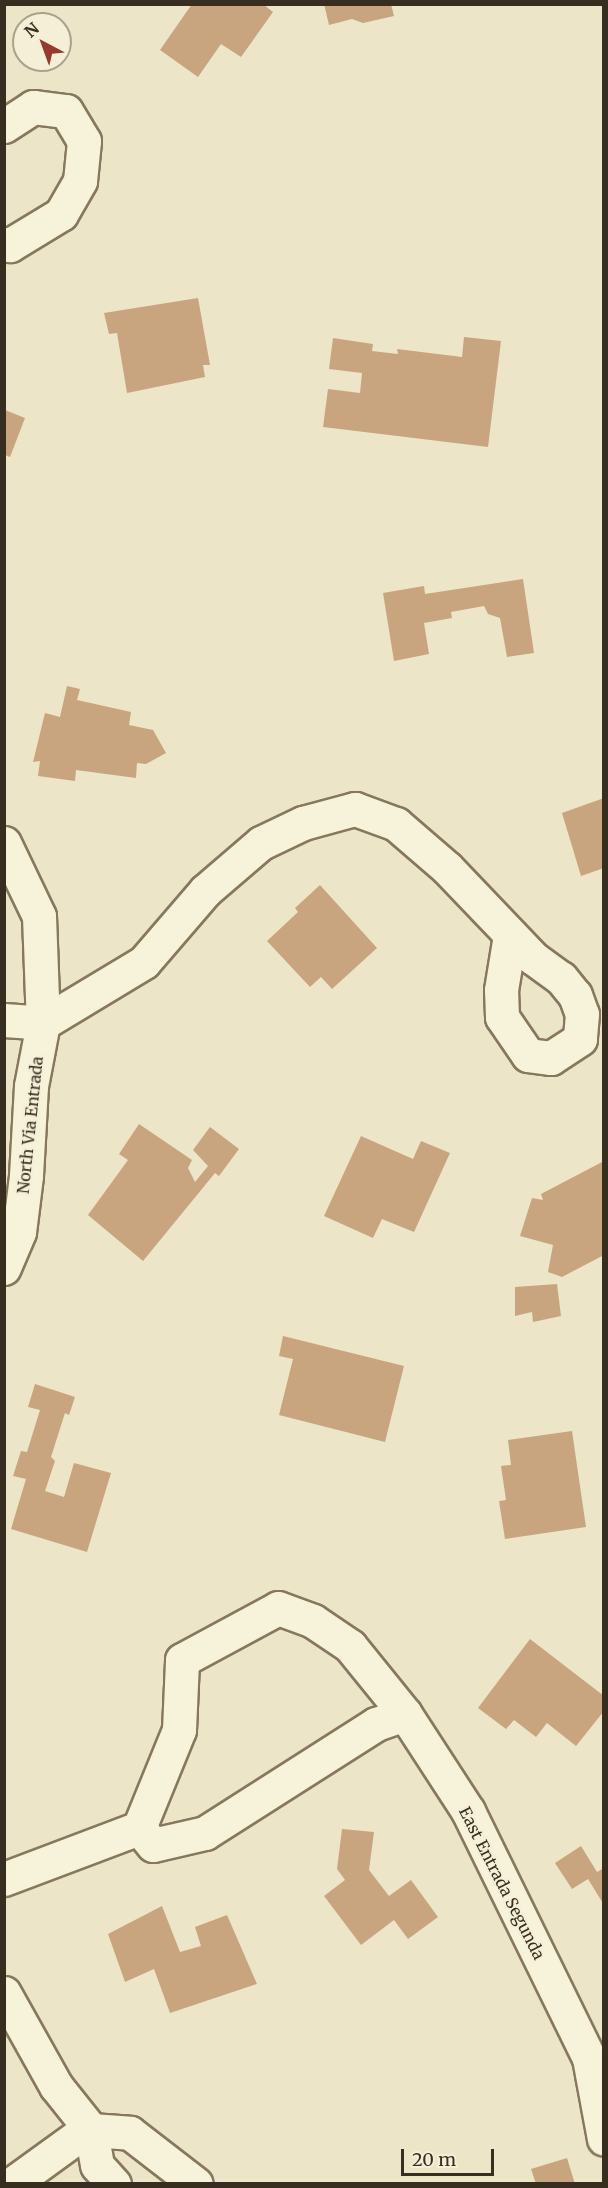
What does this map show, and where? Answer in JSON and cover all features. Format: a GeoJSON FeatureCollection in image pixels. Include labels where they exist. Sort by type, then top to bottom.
{"type":"FeatureCollection","features":[{"type":"Feature","properties":{"kind":"street"},"geometry":{"type":"LineString","coordinates":[[4,126],[33,107],[66,111],[84,141],[80,181],[61,214],[10,245],[4,244]]}},
{"type":"Feature","properties":{"kind":"street"},"geometry":{"type":"LineString","coordinates":[[4,1020],[43,1023],[144,962],[205,891],[261,843],[303,823],[355,809],[396,824],[447,868],[510,935]]}},
{"type":"Feature","properties":{"kind":"street","name":"North Via Entrada"},"geometry":{"type":"LineString","coordinates":[[4,843],[39,916],[43,1023],[31,1086],[26,1176],[19,1232],[4,1268]]}},
{"type":"Feature","properties":{"kind":"street","name":"East Entrada Segunda"},"geometry":{"type":"LineString","coordinates":[[139,1828],[179,1730],[182,1659],[278,1608],[313,1621],[350,1646],[405,1714],[468,1811],[596,2063],[603,2139]]}},
{"type":"Feature","properties":{"kind":"street"},"geometry":{"type":"LineString","coordinates":[[4,1879],[139,1828],[153,1845],[205,1833],[376,1724],[405,1714]]}},
{"type":"Feature","properties":{"kind":"street"},"geometry":{"type":"LineString","coordinates":[[4,1993],[56,2086],[91,2130],[97,2165],[114,2184]]}},
{"type":"Feature","properties":{"kind":"street"},"geometry":{"type":"LineString","coordinates":[[12,2184],[78,2136],[91,2130],[130,2133],[196,2184]]}},
{"type":"Feature","properties":{"kind":"building"},"geometry":{"type":"Polygon","coordinates":[[[192,4],[263,4],[273,12],[241,57],[221,44],[198,77],[160,50],[192,4]]]}},
{"type":"Feature","properties":{"kind":"building"},"geometry":{"type":"Polygon","coordinates":[[[324,4],[391,4],[394,16],[363,23],[352,19],[329,25],[324,4]]]}},
{"type":"Feature","properties":{"kind":"building"},"geometry":{"type":"Polygon","coordinates":[[[198,298],[210,365],[203,365],[205,377],[127,393],[117,333],[109,334],[104,313],[198,298]]]}},
{"type":"Feature","properties":{"kind":"building"},"geometry":{"type":"Polygon","coordinates":[[[464,337],[501,341],[488,447],[323,427],[328,389],[360,393],[362,373],[329,369],[333,338],[373,344],[372,351],[398,354],[397,349],[462,357],[464,337]]]}},
{"type":"Feature","properties":{"kind":"building"},"geometry":{"type":"Polygon","coordinates":[[[5,410],[25,418],[10,457],[5,455],[5,410]]]}},
{"type":"Feature","properties":{"kind":"building"},"geometry":{"type":"Polygon","coordinates":[[[523,579],[534,653],[507,657],[500,618],[488,614],[484,606],[451,612],[452,618],[424,623],[429,654],[394,661],[383,593],[424,586],[425,594],[523,579]]]}},
{"type":"Feature","properties":{"kind":"building"},"geometry":{"type":"Polygon","coordinates":[[[67,686],[80,689],[77,700],[131,712],[129,725],[153,730],[166,753],[146,764],[137,763],[136,778],[76,770],[75,781],[38,776],[40,761],[33,762],[45,713],[60,717],[67,686]]]}},
{"type":"Feature","properties":{"kind":"building"},"geometry":{"type":"Polygon","coordinates":[[[604,798],[604,868],[581,876],[562,813],[604,798]]]}},
{"type":"Feature","properties":{"kind":"building"},"geometry":{"type":"Polygon","coordinates":[[[320,885],[377,948],[332,989],[321,977],[310,987],[267,941],[298,912],[295,908],[320,885]]]}},
{"type":"Feature","properties":{"kind":"building"},"geometry":{"type":"Polygon","coordinates":[[[139,1124],[192,1160],[188,1168],[195,1182],[208,1166],[193,1150],[210,1127],[239,1149],[219,1176],[215,1173],[143,1261],[88,1215],[128,1160],[119,1154],[139,1124]]]}},
{"type":"Feature","properties":{"kind":"building"},"geometry":{"type":"Polygon","coordinates":[[[361,1136],[413,1159],[421,1141],[450,1153],[414,1232],[382,1219],[373,1238],[324,1216],[361,1136]]]}},
{"type":"Feature","properties":{"kind":"building"},"geometry":{"type":"Polygon","coordinates":[[[604,1161],[604,1255],[562,1277],[548,1272],[553,1245],[520,1236],[532,1198],[543,1200],[541,1194],[604,1161]]]}},
{"type":"Feature","properties":{"kind":"building"},"geometry":{"type":"Polygon","coordinates":[[[557,1284],[561,1316],[533,1322],[532,1312],[515,1316],[515,1287],[557,1284]]]}},
{"type":"Feature","properties":{"kind":"building"},"geometry":{"type":"Polygon","coordinates":[[[283,1336],[404,1366],[385,1442],[279,1415],[293,1359],[279,1356],[283,1336]]]}},
{"type":"Feature","properties":{"kind":"building"},"geometry":{"type":"Polygon","coordinates":[[[35,1384],[75,1397],[69,1415],[65,1413],[51,1457],[55,1461],[45,1491],[64,1497],[74,1463],[111,1473],[87,1552],[11,1529],[26,1479],[13,1476],[21,1451],[27,1452],[40,1410],[28,1407],[35,1384]]]}},
{"type":"Feature","properties":{"kind":"building"},"geometry":{"type":"Polygon","coordinates":[[[572,1431],[586,1527],[505,1539],[499,1501],[506,1500],[501,1466],[511,1465],[508,1440],[572,1431]]]}},
{"type":"Feature","properties":{"kind":"building"},"geometry":{"type":"Polygon","coordinates":[[[530,1639],[604,1696],[604,1711],[576,1746],[547,1723],[536,1737],[514,1720],[506,1729],[478,1708],[530,1639]]]}},
{"type":"Feature","properties":{"kind":"building"},"geometry":{"type":"Polygon","coordinates":[[[342,1829],[374,1832],[369,1870],[389,1896],[411,1880],[438,1917],[408,1939],[394,1920],[361,1945],[324,1896],[345,1880],[337,1869],[342,1829]]]}},
{"type":"Feature","properties":{"kind":"building"},"geometry":{"type":"Polygon","coordinates":[[[581,1846],[597,1872],[604,1868],[604,1905],[588,1879],[572,1889],[555,1863],[581,1846]]]}},
{"type":"Feature","properties":{"kind":"building"},"geometry":{"type":"Polygon","coordinates":[[[162,1906],[180,1952],[201,1946],[195,1927],[227,1915],[257,1984],[170,2013],[154,1969],[125,1982],[108,1934],[162,1906]]]}},
{"type":"Feature","properties":{"kind":"building"},"geometry":{"type":"Polygon","coordinates":[[[567,2158],[575,2184],[536,2184],[531,2169],[567,2158]]]}}]}
